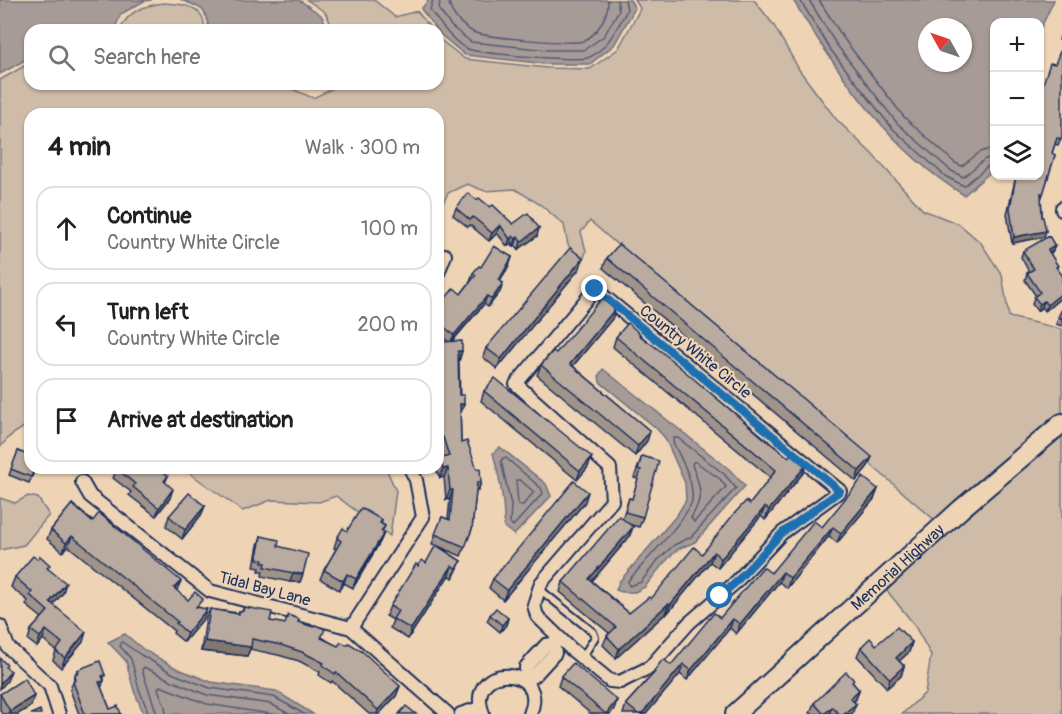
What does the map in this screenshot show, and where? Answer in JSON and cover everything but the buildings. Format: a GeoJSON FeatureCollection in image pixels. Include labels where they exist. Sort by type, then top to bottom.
{"type":"FeatureCollection","features":[{"type":"Feature","properties":{"kind":"street","name":"Country White Circle"},"geometry":{"type":"LineString","coordinates":[[595,289],[840,491],[782,533],[735,583],[689,623],[650,667],[620,682],[610,681],[555,640],[537,616],[534,605],[538,588],[612,501],[610,468],[516,384],[595,289]]}},
{"type":"Feature","properties":{"kind":"street","name":"Memorial Highway"},"geometry":{"type":"LineString","coordinates":[[735,714],[961,509],[1062,423]]}},
{"type":"Feature","properties":{"kind":"street"},"geometry":{"type":"LineString","coordinates":[[351,628],[423,517],[417,480],[414,474]]}},
{"type":"Feature","properties":{"kind":"street","name":"Tidal Bay Lane"},"geometry":{"type":"LineString","coordinates":[[82,482],[90,496],[210,591],[351,628],[448,714]]}},
{"type":"Feature","properties":{"kind":"street"},"geometry":{"type":"LineString","coordinates":[[0,626],[8,647],[50,686],[59,714]]}},
{"type":"Feature","properties":{"kind":"street"},"geometry":{"type":"LineString","coordinates":[[530,714],[534,703],[533,695],[525,679],[525,667],[546,645],[555,640]]}},
{"type":"Feature","properties":{"kind":"street"},"geometry":{"type":"LineString","coordinates":[[461,714],[482,711],[480,694],[490,680],[507,675],[525,679]]}},
{"type":"Feature","properties":{"kind":"lane"},"geometry":{"type":"LineString","coordinates":[[538,588],[593,632],[595,637],[582,658]]}},
{"type":"Feature","properties":{"kind":"shaded area"},"geometry":{"type":"Polygon","coordinates":[[[307,0],[374,0],[395,17],[417,11],[427,24],[331,24],[325,12],[307,0]]]}},
{"type":"Feature","properties":{"kind":"shaded area"},"geometry":{"type":"Polygon","coordinates":[[[635,0],[754,0],[773,24],[800,71],[836,119],[871,153],[923,210],[959,224],[981,243],[1002,275],[1009,317],[1062,329],[1062,416],[937,522],[590,221],[581,232],[586,251],[583,261],[568,245],[564,225],[541,205],[515,189],[485,191],[467,184],[448,193],[444,201],[444,108],[24,108],[24,427],[10,436],[0,447],[0,80],[24,66],[24,90],[294,90],[313,98],[330,90],[444,90],[444,43],[465,59],[547,68],[590,69],[618,49],[640,8],[635,0]]]}},
{"type":"Feature","properties":{"kind":"shaded area"},"geometry":{"type":"Polygon","coordinates":[[[163,3],[184,5],[198,11],[204,24],[123,24],[137,10],[163,3]]]}},
{"type":"Feature","properties":{"kind":"shaded area"},"geometry":{"type":"Polygon","coordinates":[[[1062,430],[1062,714],[902,714],[925,693],[931,655],[913,623],[884,587],[1062,430]]]}},
{"type":"Feature","properties":{"kind":"shaded area"},"geometry":{"type":"Polygon","coordinates":[[[389,474],[396,491],[390,536],[336,496],[319,502],[271,500],[243,511],[192,475],[389,474]]]}},
{"type":"Feature","properties":{"kind":"shaded area"},"geometry":{"type":"Polygon","coordinates":[[[28,496],[38,498],[49,515],[24,545],[0,550],[0,498],[15,503],[28,496]]]}},
{"type":"Feature","properties":{"kind":"water"},"geometry":{"type":"Polygon","coordinates":[[[0,0],[152,0],[144,1],[121,14],[117,24],[24,24],[24,61],[0,74],[0,0]]]}},
{"type":"Feature","properties":{"kind":"water"},"geometry":{"type":"Polygon","coordinates":[[[181,0],[299,0],[321,15],[326,24],[208,24],[202,9],[181,0]]]}},
{"type":"Feature","properties":{"kind":"water"},"geometry":{"type":"Polygon","coordinates":[[[429,0],[630,0],[635,8],[614,45],[590,64],[547,64],[465,55],[444,38],[444,24],[433,24],[421,9],[429,0]]]}},
{"type":"Feature","properties":{"kind":"water"},"geometry":{"type":"Polygon","coordinates":[[[793,0],[1054,0],[1044,21],[1044,18],[990,18],[990,173],[964,195],[937,177],[889,133],[867,108],[828,55],[793,0]]]}},
{"type":"Feature","properties":{"kind":"water"},"geometry":{"type":"Polygon","coordinates":[[[603,369],[729,469],[745,486],[695,542],[678,549],[645,587],[635,592],[616,590],[619,582],[677,515],[686,500],[685,483],[665,438],[600,382],[599,375],[603,369]]]}},
{"type":"Feature","properties":{"kind":"water"},"geometry":{"type":"Polygon","coordinates":[[[500,447],[546,484],[551,496],[514,535],[504,527],[502,490],[493,453],[500,447]]]}},
{"type":"Feature","properties":{"kind":"water"},"geometry":{"type":"Polygon","coordinates":[[[125,634],[144,650],[176,668],[211,682],[276,691],[313,714],[144,714],[134,691],[126,661],[108,642],[125,634]]]}},
{"type":"Feature","properties":{"kind":"route"},"geometry":{"type":"LineString","coordinates":[[595,289],[840,491],[782,533],[720,596]]}}]}
